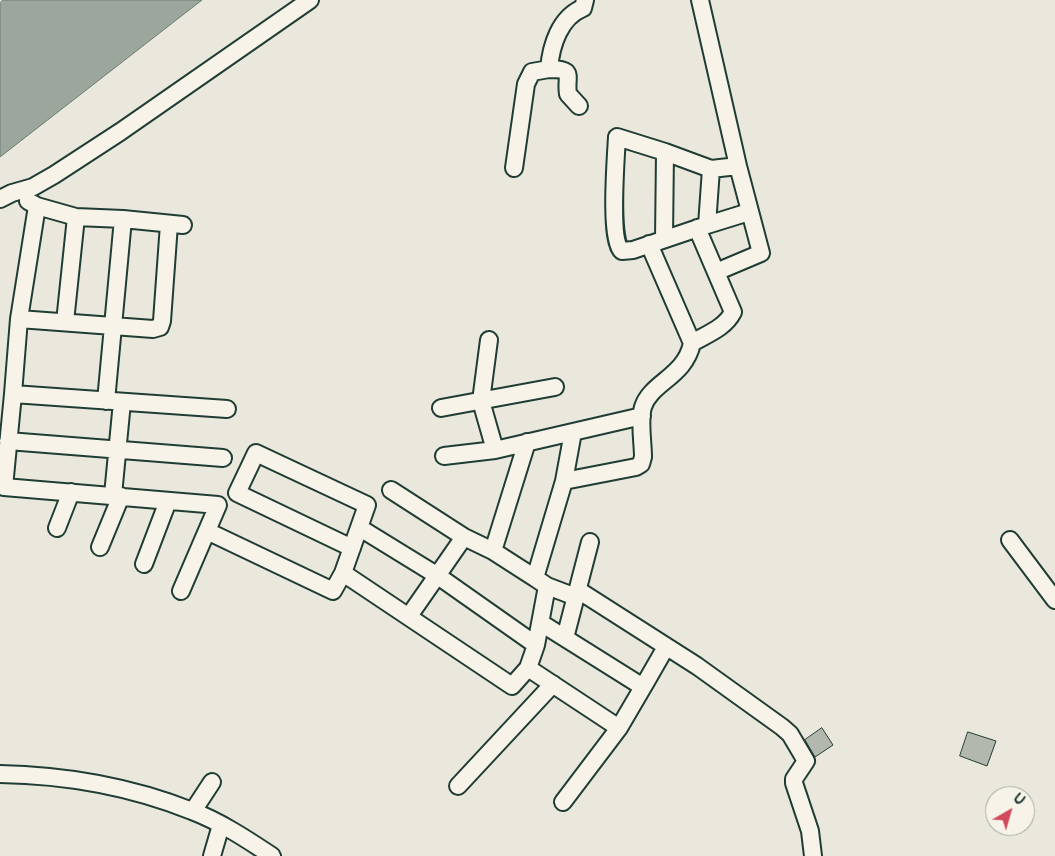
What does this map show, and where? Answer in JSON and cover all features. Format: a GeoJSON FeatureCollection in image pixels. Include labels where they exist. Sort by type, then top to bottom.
{"type":"FeatureCollection","features":[{"type":"Feature","properties":{"kind":"street"},"geometry":{"type":"LineString","coordinates":[[6,196],[33,186],[62,170],[310,0]]}},
{"type":"Feature","properties":{"kind":"street"},"geometry":{"type":"LineString","coordinates":[[548,68],[554,40],[561,26],[574,12],[583,8],[585,0]]}},
{"type":"Feature","properties":{"kind":"street"},"geometry":{"type":"LineString","coordinates":[[700,0],[760,253],[716,272]]}},
{"type":"Feature","properties":{"kind":"street"},"geometry":{"type":"LineString","coordinates":[[514,168],[526,84],[532,72],[548,68],[562,70],[568,74],[568,94],[579,106]]}},
{"type":"Feature","properties":{"kind":"street"},"geometry":{"type":"LineString","coordinates":[[738,166],[711,169],[616,137],[614,231],[618,248],[622,251],[627,250],[749,212]]}},
{"type":"Feature","properties":{"kind":"street"},"geometry":{"type":"LineString","coordinates":[[564,481],[636,467],[641,464],[643,458],[643,407],[647,399],[678,371],[690,352],[692,343],[657,241],[665,152]]}},
{"type":"Feature","properties":{"kind":"street"},"geometry":{"type":"LineString","coordinates":[[692,343],[722,326],[729,319],[732,312],[716,272],[702,227],[711,169]]}},
{"type":"Feature","properties":{"kind":"street"},"geometry":{"type":"LineString","coordinates":[[6,196],[76,217],[124,219],[176,225],[160,327],[153,329],[114,327],[19,319]]}},
{"type":"Feature","properties":{"kind":"street"},"geometry":{"type":"LineString","coordinates":[[37,206],[19,319],[4,487],[218,505],[181,592]]}},
{"type":"Feature","properties":{"kind":"street"},"geometry":{"type":"LineString","coordinates":[[65,322],[76,217]]}},
{"type":"Feature","properties":{"kind":"street"},"geometry":{"type":"LineString","coordinates":[[100,547],[117,496],[118,449],[114,401],[114,327],[124,219]]}},
{"type":"Feature","properties":{"kind":"street"},"geometry":{"type":"LineString","coordinates":[[489,340],[481,401],[495,450]]}},
{"type":"Feature","properties":{"kind":"street"},"geometry":{"type":"LineString","coordinates":[[441,408],[555,387]]}},
{"type":"Feature","properties":{"kind":"street"},"geometry":{"type":"LineString","coordinates":[[13,394],[228,409]]}},
{"type":"Feature","properties":{"kind":"street"},"geometry":{"type":"LineString","coordinates":[[444,456],[495,450],[642,416]]}},
{"type":"Feature","properties":{"kind":"street"},"geometry":{"type":"LineString","coordinates":[[344,572],[512,686],[528,668],[536,646],[541,623],[541,582],[573,432]]}},
{"type":"Feature","properties":{"kind":"street"},"geometry":{"type":"LineString","coordinates":[[8,441],[223,458]]}},
{"type":"Feature","properties":{"kind":"street"},"geometry":{"type":"LineString","coordinates":[[493,551],[527,442]]}},
{"type":"Feature","properties":{"kind":"street"},"geometry":{"type":"LineString","coordinates":[[207,531],[333,591],[344,572],[367,505],[256,452],[237,493],[352,548]]}},
{"type":"Feature","properties":{"kind":"street"},"geometry":{"type":"LineString","coordinates":[[391,490],[464,537],[493,551],[541,582],[577,593],[666,647],[697,666],[790,734],[806,761],[794,783],[810,831],[812,856]]}},
{"type":"Feature","properties":{"kind":"street"},"geometry":{"type":"LineString","coordinates":[[57,528],[70,492]]}},
{"type":"Feature","properties":{"kind":"street"},"geometry":{"type":"LineString","coordinates":[[144,564],[168,500]]}},
{"type":"Feature","properties":{"kind":"street"},"geometry":{"type":"LineString","coordinates":[[360,528],[438,576],[536,646]]}},
{"type":"Feature","properties":{"kind":"street"},"geometry":{"type":"LineString","coordinates":[[409,616],[464,537]]}},
{"type":"Feature","properties":{"kind":"street"},"geometry":{"type":"LineString","coordinates":[[1010,540],[1055,600]]}},
{"type":"Feature","properties":{"kind":"street"},"geometry":{"type":"LineString","coordinates":[[565,638],[590,542]]}},
{"type":"Feature","properties":{"kind":"street"},"geometry":{"type":"LineString","coordinates":[[541,623],[643,687]]}},
{"type":"Feature","properties":{"kind":"street"},"geometry":{"type":"LineString","coordinates":[[562,802],[619,728],[666,647]]}},
{"type":"Feature","properties":{"kind":"street"},"geometry":{"type":"LineString","coordinates":[[528,668],[619,728]]}},
{"type":"Feature","properties":{"kind":"street"},"geometry":{"type":"LineString","coordinates":[[458,786],[553,684]]}},
{"type":"Feature","properties":{"kind":"street"},"geometry":{"type":"LineString","coordinates":[[0,774],[30,775],[131,791],[193,811],[272,856]]}},
{"type":"Feature","properties":{"kind":"street"},"geometry":{"type":"LineString","coordinates":[[193,811],[212,782]]}},
{"type":"Feature","properties":{"kind":"street"},"geometry":{"type":"LineString","coordinates":[[212,856],[220,825]]}},
{"type":"Feature","properties":{"kind":"shaded area"},"geometry":{"type":"Polygon","coordinates":[[[3,0],[202,0],[0,157],[0,3],[3,0]]]}},
{"type":"Feature","properties":{"kind":"building"},"geometry":{"type":"Polygon","coordinates":[[[822,728],[833,745],[815,757],[805,740],[822,728]]]}},
{"type":"Feature","properties":{"kind":"building"},"geometry":{"type":"Polygon","coordinates":[[[968,732],[996,741],[987,766],[960,756],[968,732]]]}}]}
